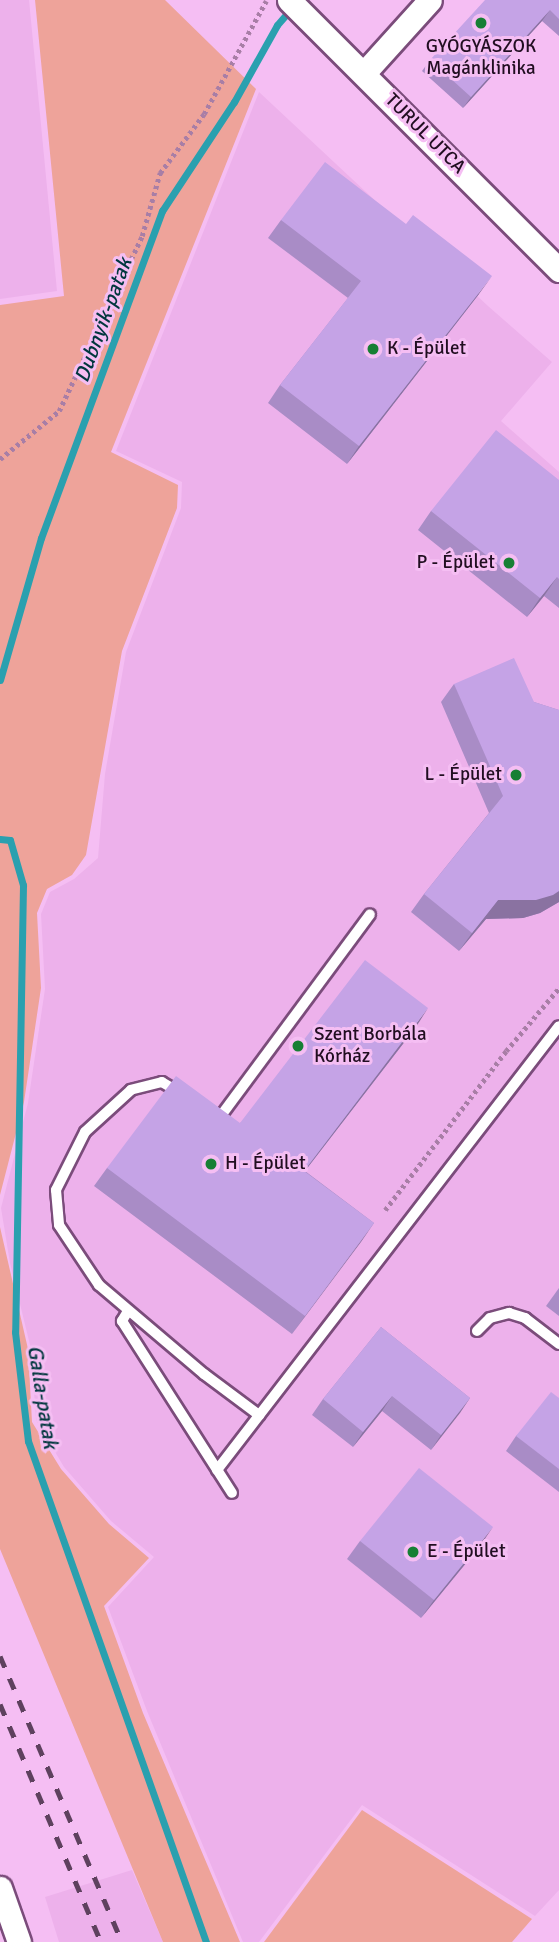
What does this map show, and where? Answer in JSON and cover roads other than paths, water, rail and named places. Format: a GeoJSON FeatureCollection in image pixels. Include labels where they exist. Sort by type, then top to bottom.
{"type":"FeatureCollection","features":[{"type":"Feature","properties":{"kind":"street","name":"TURUL UTCA"},"geometry":{"type":"LineString","coordinates":[[289,0],[559,270]]}},
{"type":"Feature","properties":{"kind":"street"},"geometry":{"type":"LineString","coordinates":[[364,73],[430,0]]}},
{"type":"Feature","properties":{"kind":"street"},"geometry":{"type":"LineString","coordinates":[[0,1888],[19,1942]]}},
{"type":"Feature","properties":{"kind":"lane"},"geometry":{"type":"LineString","coordinates":[[208,1110],[220,1117],[370,914]]}},
{"type":"Feature","properties":{"kind":"lane"},"geometry":{"type":"LineString","coordinates":[[217,1469],[559,1026]]}},
{"type":"Feature","properties":{"kind":"lane"},"geometry":{"type":"LineString","coordinates":[[185,1096],[162,1082],[131,1090],[85,1132],[56,1190],[59,1225],[78,1258],[99,1286],[259,1415]]}},
{"type":"Feature","properties":{"kind":"lane"},"geometry":{"type":"LineString","coordinates":[[128,1311],[121,1321],[232,1493]]}},
{"type":"Feature","properties":{"kind":"lane"},"geometry":{"type":"LineString","coordinates":[[477,1331],[490,1318],[509,1314],[525,1318],[559,1344]]}},
{"type":"Feature","properties":{"kind":"waterway","name":"Dubnyik-patak"},"geometry":{"type":"LineString","coordinates":[[0,680],[41,538],[162,211],[234,102],[277,25],[291,9]]}},
{"type":"Feature","properties":{"kind":"waterway","name":"Galla-patak"},"geometry":{"type":"LineString","coordinates":[[0,839],[10,840],[23,885],[15,1332],[28,1441],[206,1942]]}},
{"type":"Feature","properties":{"kind":"railway"},"geometry":{"type":"LineString","coordinates":[[0,1656],[122,1942]]}},
{"type":"Feature","properties":{"kind":"railway"},"geometry":{"type":"LineString","coordinates":[[0,1704],[101,1942]]}},
{"type":"Feature","properties":{"kind":"place","name":"GYÓGYÁSZOK Magánklinika"},"geometry":{"type":"Point","coordinates":[481,23]}},
{"type":"Feature","properties":{"kind":"place","name":"K - Épület"},"geometry":{"type":"Point","coordinates":[373,349]}},
{"type":"Feature","properties":{"kind":"place","name":"P - Épület"},"geometry":{"type":"Point","coordinates":[509,563]}},
{"type":"Feature","properties":{"kind":"place","name":"L - Épület"},"geometry":{"type":"Point","coordinates":[516,775]}},
{"type":"Feature","properties":{"kind":"place","name":"Szent Borbála Kórház"},"geometry":{"type":"Point","coordinates":[298,1046]}},
{"type":"Feature","properties":{"kind":"place","name":"H - Épület"},"geometry":{"type":"Point","coordinates":[211,1164]}},
{"type":"Feature","properties":{"kind":"place","name":"E - Épület"},"geometry":{"type":"Point","coordinates":[413,1552]}}]}
